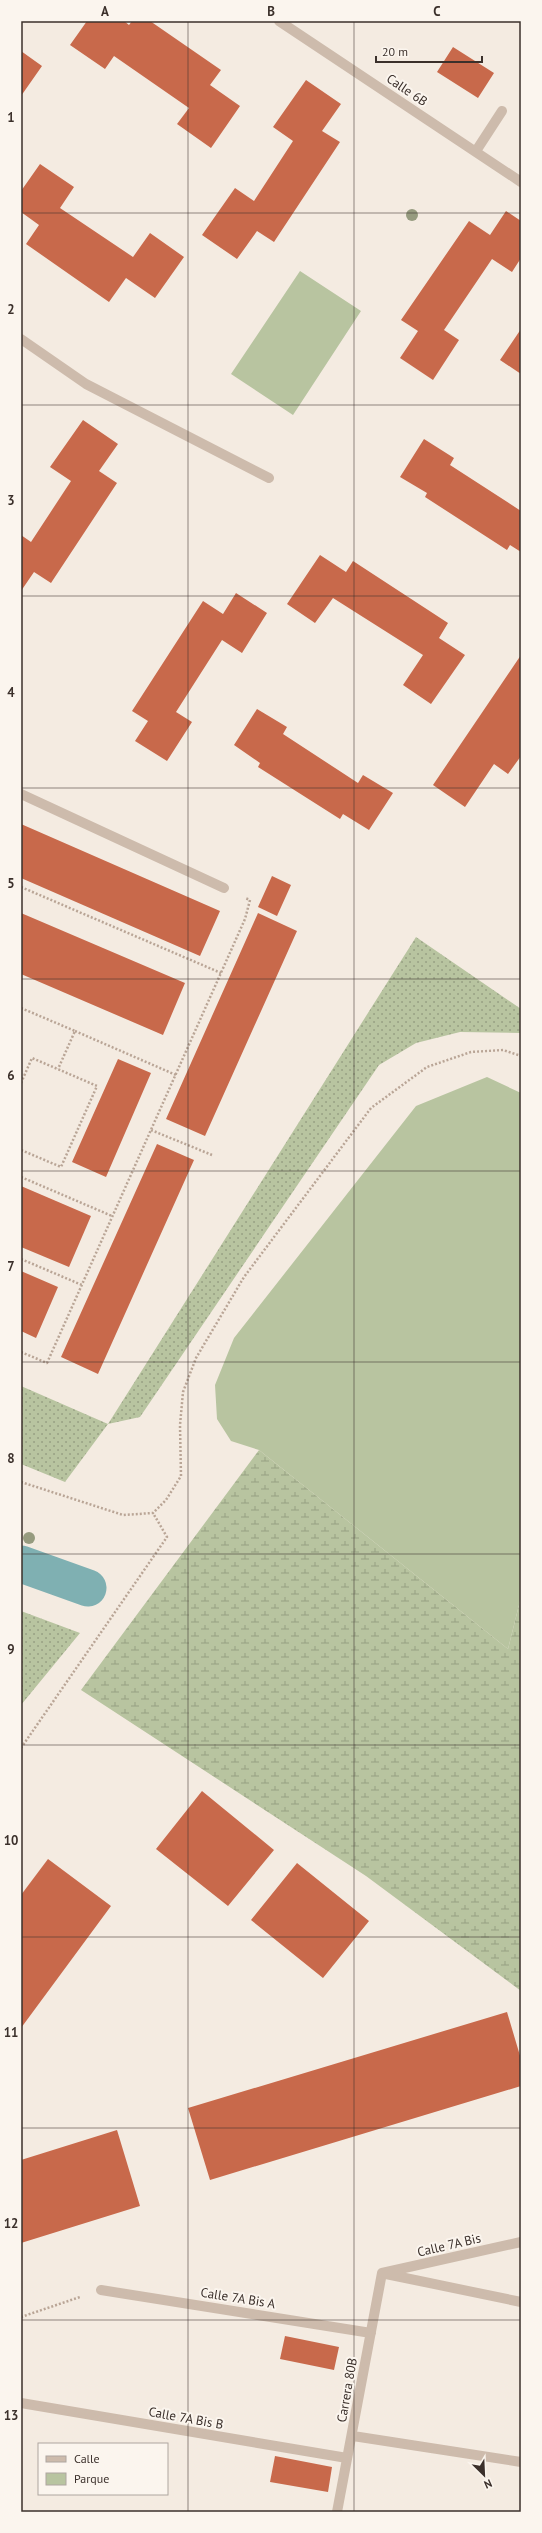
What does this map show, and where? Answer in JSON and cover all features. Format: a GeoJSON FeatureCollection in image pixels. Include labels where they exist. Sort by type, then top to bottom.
{"type":"FeatureCollection","features":[{"type":"Feature","properties":{"kind":"street","name":"Calle 6B"},"geometry":{"type":"LineString","coordinates":[[279,21],[521,182]]}},
{"type":"Feature","properties":{"kind":"street"},"geometry":{"type":"LineString","coordinates":[[476,151],[502,111]]}},
{"type":"Feature","properties":{"kind":"street"},"geometry":{"type":"LineString","coordinates":[[21,339],[86,384],[269,478]]}},
{"type":"Feature","properties":{"kind":"street"},"geometry":{"type":"LineString","coordinates":[[21,794],[224,888]]}},
{"type":"Feature","properties":{"kind":"street","name":"Calle 7A Bis"},"geometry":{"type":"LineString","coordinates":[[382,2273],[521,2242]]}},
{"type":"Feature","properties":{"kind":"street"},"geometry":{"type":"LineString","coordinates":[[382,2273],[521,2302]]}},
{"type":"Feature","properties":{"kind":"street","name":"Carrera 80B"},"geometry":{"type":"LineString","coordinates":[[337,2512],[347,2458],[353,2436],[382,2273]]}},
{"type":"Feature","properties":{"kind":"street","name":"Calle 7A Bis A"},"geometry":{"type":"LineString","coordinates":[[101,2290],[371,2333]]}},
{"type":"Feature","properties":{"kind":"street","name":"Calle 7A Bis B"},"geometry":{"type":"LineString","coordinates":[[21,2403],[347,2458]]}},
{"type":"Feature","properties":{"kind":"street"},"geometry":{"type":"LineString","coordinates":[[353,2436],[521,2462]]}},
{"type":"Feature","properties":{"kind":"path"},"geometry":{"type":"LineString","coordinates":[[21,887],[221,973]]}},
{"type":"Feature","properties":{"kind":"path"},"geometry":{"type":"LineString","coordinates":[[21,1352],[47,1363],[245,919],[250,900],[224,888]]}},
{"type":"Feature","properties":{"kind":"path"},"geometry":{"type":"LineString","coordinates":[[21,1008],[176,1075]]}},
{"type":"Feature","properties":{"kind":"path"},"geometry":{"type":"LineString","coordinates":[[58,1069],[74,1031]]}},
{"type":"Feature","properties":{"kind":"path"},"geometry":{"type":"LineString","coordinates":[[21,1482],[122,1515],[152,1514],[166,1500],[181,1476],[180,1425],[183,1392],[196,1358],[244,1277],[371,1108],[427,1067],[471,1052],[503,1050],[521,1056]]}},
{"type":"Feature","properties":{"kind":"path"},"geometry":{"type":"LineString","coordinates":[[21,1083],[32,1058],[97,1086],[61,1167],[21,1150]]}},
{"type":"Feature","properties":{"kind":"path"},"geometry":{"type":"LineString","coordinates":[[151,1130],[212,1155]]}},
{"type":"Feature","properties":{"kind":"path"},"geometry":{"type":"LineString","coordinates":[[21,1177],[112,1216]]}},
{"type":"Feature","properties":{"kind":"path"},"geometry":{"type":"LineString","coordinates":[[21,1259],[82,1285]]}},
{"type":"Feature","properties":{"kind":"path"},"geometry":{"type":"LineString","coordinates":[[21,1748],[167,1537],[152,1514]]}},
{"type":"Feature","properties":{"kind":"path"},"geometry":{"type":"LineString","coordinates":[[21,2317],[101,2290]]}},
{"type":"Feature","properties":{"kind":"green space"},"geometry":{"type":"Polygon","coordinates":[[[300,271],[361,311],[293,415],[231,374],[300,271]]]}},
{"type":"Feature","properties":{"kind":"green space"},"geometry":{"type":"Polygon","coordinates":[[[416,937],[521,1009],[521,1033],[460,1032],[416,1043],[379,1065],[140,1417],[108,1424],[416,937]]]}},
{"type":"Feature","properties":{"kind":"green space"},"geometry":{"type":"Polygon","coordinates":[[[487,1077],[521,1093],[521,1597],[508,1649],[259,1450],[231,1441],[217,1419],[215,1385],[234,1338],[416,1106],[487,1077]]]}},
{"type":"Feature","properties":{"kind":"green space"},"geometry":{"type":"Polygon","coordinates":[[[21,1386],[108,1424],[65,1482],[21,1464],[21,1386]]]}},
{"type":"Feature","properties":{"kind":"green space"},"geometry":{"type":"Polygon","coordinates":[[[259,1450],[508,1649],[521,1597],[521,1991],[366,1876],[81,1690],[259,1450]]]}},
{"type":"Feature","properties":{"kind":"green space"},"geometry":{"type":"Polygon","coordinates":[[[21,1611],[80,1633],[21,1705],[21,1611]]]}},
{"type":"Feature","properties":{"kind":"building"},"geometry":{"type":"Polygon","coordinates":[[[87,21],[124,21],[129,25],[132,21],[150,21],[221,70],[210,85],[240,106],[211,148],[177,124],[189,108],[114,56],[105,69],[70,45],[87,21]]]}},
{"type":"Feature","properties":{"kind":"building"},"geometry":{"type":"Polygon","coordinates":[[[453,47],[494,73],[478,98],[437,72],[453,47]]]}},
{"type":"Feature","properties":{"kind":"building"},"geometry":{"type":"Polygon","coordinates":[[[21,51],[42,66],[21,96],[21,51]]]}},
{"type":"Feature","properties":{"kind":"building"},"geometry":{"type":"Polygon","coordinates":[[[306,80],[341,104],[322,131],[340,142],[274,242],[257,231],[237,259],[202,235],[235,188],[254,201],[293,141],[273,127],[306,80]]]}},
{"type":"Feature","properties":{"kind":"building"},"geometry":{"type":"Polygon","coordinates":[[[40,164],[74,187],[60,208],[133,257],[150,233],[184,257],[155,298],[126,278],[109,302],[26,244],[39,225],[21,212],[21,191],[40,164]]]}},
{"type":"Feature","properties":{"kind":"building"},"geometry":{"type":"Polygon","coordinates":[[[506,211],[521,221],[521,258],[512,272],[492,259],[444,330],[459,340],[433,380],[400,358],[418,331],[401,320],[469,221],[490,235],[506,211]]]}},
{"type":"Feature","properties":{"kind":"building"},"geometry":{"type":"Polygon","coordinates":[[[521,329],[521,374],[500,360],[521,329]]]}},
{"type":"Feature","properties":{"kind":"building"},"geometry":{"type":"Polygon","coordinates":[[[83,420],[118,444],[99,471],[117,483],[51,583],[34,572],[21,591],[21,535],[31,542],[71,481],[50,467],[83,420]]]}},
{"type":"Feature","properties":{"kind":"building"},"geometry":{"type":"Polygon","coordinates":[[[424,439],[454,458],[450,465],[521,511],[521,552],[510,545],[507,550],[425,497],[427,493],[400,477],[424,439]]]}},
{"type":"Feature","properties":{"kind":"building"},"geometry":{"type":"Polygon","coordinates":[[[320,555],[346,572],[353,561],[448,623],[439,638],[465,655],[431,704],[403,685],[423,655],[333,598],[315,623],[287,604],[320,555]]]}},
{"type":"Feature","properties":{"kind":"building"},"geometry":{"type":"Polygon","coordinates":[[[236,593],[267,613],[242,653],[222,640],[176,712],[192,722],[167,761],[135,741],[148,721],[132,711],[203,601],[223,614],[236,593]]]}},
{"type":"Feature","properties":{"kind":"building"},"geometry":{"type":"Polygon","coordinates":[[[521,655],[521,756],[508,774],[494,764],[465,807],[433,785],[521,655]]]}},
{"type":"Feature","properties":{"kind":"building"},"geometry":{"type":"Polygon","coordinates":[[[257,709],[287,727],[283,734],[358,783],[363,775],[393,793],[369,830],[343,814],[340,819],[258,767],[260,763],[234,745],[257,709]]]}},
{"type":"Feature","properties":{"kind":"building"},"geometry":{"type":"Polygon","coordinates":[[[21,824],[220,911],[200,956],[21,878],[21,824]]]}},
{"type":"Feature","properties":{"kind":"building"},"geometry":{"type":"Polygon","coordinates":[[[272,876],[291,885],[277,916],[258,907],[272,876]]]}},
{"type":"Feature","properties":{"kind":"building"},"geometry":{"type":"Polygon","coordinates":[[[21,913],[185,983],[163,1035],[21,974],[21,913]]]}},
{"type":"Feature","properties":{"kind":"building"},"geometry":{"type":"Polygon","coordinates":[[[258,913],[297,931],[205,1136],[166,1119],[258,913]]]}},
{"type":"Feature","properties":{"kind":"building"},"geometry":{"type":"Polygon","coordinates":[[[118,1059],[151,1073],[106,1177],[72,1162],[118,1059]]]}},
{"type":"Feature","properties":{"kind":"building"},"geometry":{"type":"Polygon","coordinates":[[[157,1144],[194,1160],[98,1374],[61,1357],[157,1144]]]}},
{"type":"Feature","properties":{"kind":"building"},"geometry":{"type":"Polygon","coordinates":[[[21,1186],[91,1216],[69,1267],[21,1247],[21,1186]]]}},
{"type":"Feature","properties":{"kind":"building"},"geometry":{"type":"Polygon","coordinates":[[[21,1271],[58,1287],[36,1338],[21,1331],[21,1271]]]}},
{"type":"Feature","properties":{"kind":"building"},"geometry":{"type":"Polygon","coordinates":[[[202,1791],[274,1850],[228,1906],[156,1849],[202,1791]]]}},
{"type":"Feature","properties":{"kind":"building"},"geometry":{"type":"Polygon","coordinates":[[[48,1859],[111,1906],[21,2028],[21,1895],[48,1859]]]}},
{"type":"Feature","properties":{"kind":"building"},"geometry":{"type":"Polygon","coordinates":[[[297,1863],[369,1921],[323,1978],[251,1920],[297,1863]]]}},
{"type":"Feature","properties":{"kind":"building"},"geometry":{"type":"Polygon","coordinates":[[[507,2012],[521,2059],[521,2086],[210,2180],[188,2108],[507,2012]]]}},
{"type":"Feature","properties":{"kind":"building"},"geometry":{"type":"Polygon","coordinates":[[[117,2130],[140,2206],[21,2243],[21,2160],[117,2130]]]}},
{"type":"Feature","properties":{"kind":"building"},"geometry":{"type":"Polygon","coordinates":[[[285,2336],[339,2347],[334,2370],[280,2359],[285,2336]]]}},
{"type":"Feature","properties":{"kind":"building"},"geometry":{"type":"Polygon","coordinates":[[[275,2456],[332,2467],[328,2492],[270,2482],[275,2456]]]}},
{"type":"Feature","properties":{"kind":"waterway"},"geometry":{"type":"LineString","coordinates":[[21,1564],[88,1588]]}}]}
